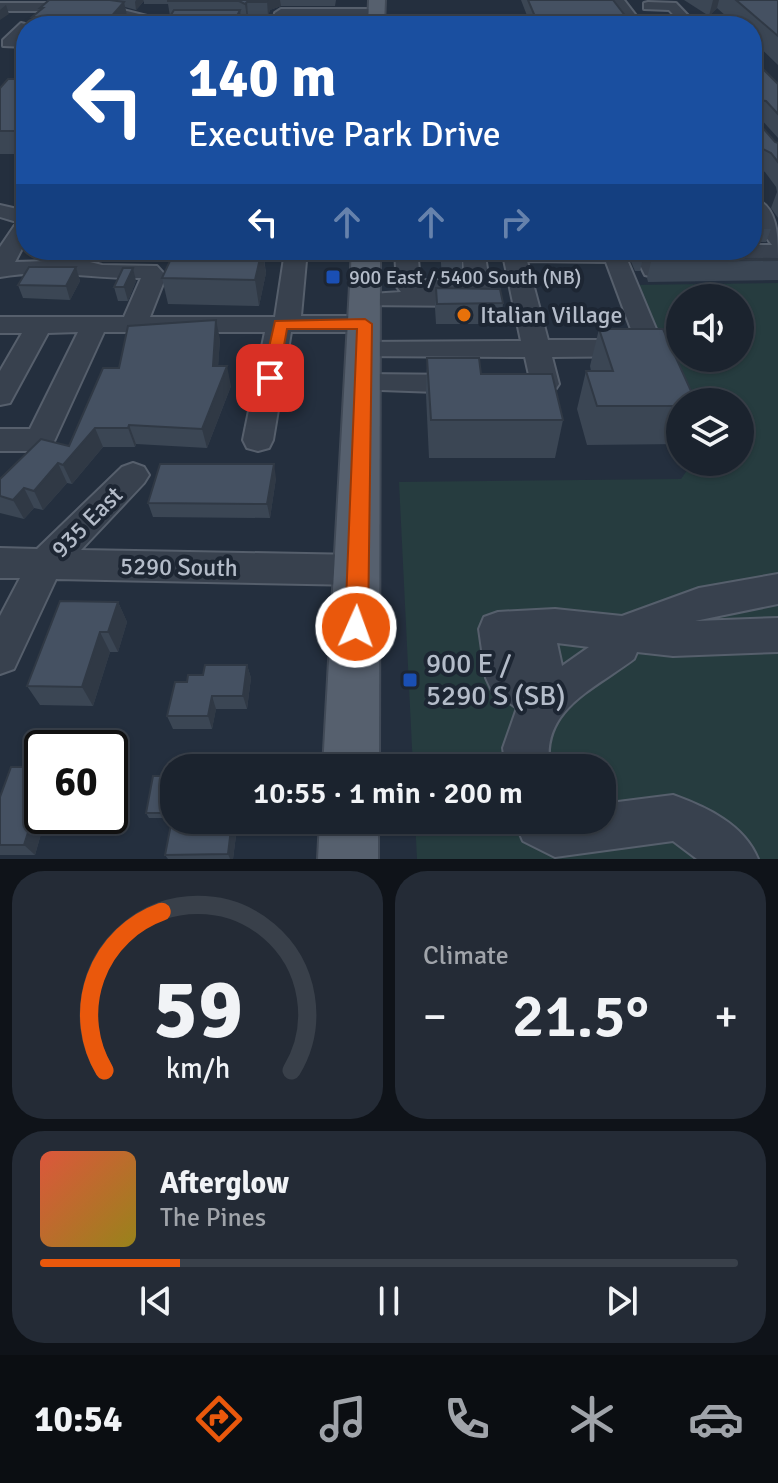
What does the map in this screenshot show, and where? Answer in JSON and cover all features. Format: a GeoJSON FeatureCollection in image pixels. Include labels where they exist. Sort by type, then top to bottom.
{"type":"FeatureCollection","features":[{"type":"Feature","properties":{"kind":"main road"},"geometry":{"type":"LineString","coordinates":[[352,754],[365,314]]}},
{"type":"Feature","properties":{"kind":"main road"},"geometry":{"type":"LineString","coordinates":[[348,859],[349,834]]}},
{"type":"Feature","properties":{"kind":"street"},"geometry":{"type":"LineString","coordinates":[[95,7],[109,0]]}},
{"type":"Feature","properties":{"kind":"street"},"geometry":{"type":"LineString","coordinates":[[649,7],[672,6],[682,16]]}},
{"type":"Feature","properties":{"kind":"street"},"geometry":{"type":"LineString","coordinates":[[0,7],[95,7],[140,16]]}},
{"type":"Feature","properties":{"kind":"street"},"geometry":{"type":"LineString","coordinates":[[37,16],[47,7]]}},
{"type":"Feature","properties":{"kind":"street"},"geometry":{"type":"LineString","coordinates":[[515,10],[517,16]]}},
{"type":"Feature","properties":{"kind":"street"},"geometry":{"type":"LineString","coordinates":[[280,11],[328,16]]}},
{"type":"Feature","properties":{"kind":"street"},"geometry":{"type":"LineString","coordinates":[[280,11],[328,16],[375,15]]}},
{"type":"Feature","properties":{"kind":"street"},"geometry":{"type":"LineString","coordinates":[[6,244],[0,269],[82,267],[102,272],[153,273],[134,324]]}},
{"type":"Feature","properties":{"kind":"street"},"geometry":{"type":"LineString","coordinates":[[258,440],[284,324],[295,260]]}},
{"type":"Feature","properties":{"kind":"street"},"geometry":{"type":"LineString","coordinates":[[407,260],[409,287],[478,287],[474,260]]}},
{"type":"Feature","properties":{"kind":"street"},"geometry":{"type":"LineString","coordinates":[[365,314],[545,384],[516,260]]}},
{"type":"Feature","properties":{"kind":"street"},"geometry":{"type":"LineString","coordinates":[[365,314],[538,348],[651,348],[617,260]]}},
{"type":"Feature","properties":{"kind":"street"},"geometry":{"type":"LineString","coordinates":[[648,260],[653,270],[778,269]]}},
{"type":"Feature","properties":{"kind":"street"},"geometry":{"type":"LineString","coordinates":[[365,314],[408,277]]}},
{"type":"Feature","properties":{"kind":"street"},"geometry":{"type":"LineString","coordinates":[[1,327],[284,324],[525,298]]}},
{"type":"Feature","properties":{"kind":"street"},"geometry":{"type":"LineString","coordinates":[[0,440],[40,440],[95,324]]}},
{"type":"Feature","properties":{"kind":"street"},"geometry":{"type":"LineString","coordinates":[[0,396],[39,325]]}},
{"type":"Feature","properties":{"kind":"street","name":"935 East"},"geometry":{"type":"LineString","coordinates":[[0,656],[45,564],[133,475]]}},
{"type":"Feature","properties":{"kind":"street","name":"5290 South"},"geometry":{"type":"LineString","coordinates":[[0,563],[359,570]]}},
{"type":"Feature","properties":{"kind":"street"},"geometry":{"type":"LineString","coordinates":[[526,754],[532,722],[544,702],[620,647],[626,634],[649,619],[736,595],[778,589]]}},
{"type":"Feature","properties":{"kind":"street"},"geometry":{"type":"LineString","coordinates":[[544,702],[545,681],[534,627],[555,626],[673,639],[778,635]]}},
{"type":"Feature","properties":{"kind":"street"},"geometry":{"type":"LineString","coordinates":[[616,826],[673,818],[694,826],[734,859]]}},
{"type":"Feature","properties":{"kind":"green space"},"geometry":{"type":"Polygon","coordinates":[[[778,283],[778,859],[417,859],[416,834],[616,834],[616,754],[412,754],[399,482],[754,476],[754,388],[677,388],[670,372],[754,372],[754,284],[705,284],[778,283]]]}},
{"type":"Feature","properties":{"kind":"green space"},"geometry":{"type":"Polygon","coordinates":[[[632,285],[666,285],[666,363],[632,285]]]}},
{"type":"Feature","properties":{"kind":"building"},"geometry":{"type":"Polygon","coordinates":[[[49,0],[124,2],[112,16],[33,16],[43,8],[40,8],[49,0]]]}},
{"type":"Feature","properties":{"kind":"building"},"geometry":{"type":"Polygon","coordinates":[[[168,0],[267,0],[245,4],[239,1],[168,0]]]}},
{"type":"Feature","properties":{"kind":"building"},"geometry":{"type":"Polygon","coordinates":[[[528,0],[613,0],[625,16],[535,16],[528,0]]]}},
{"type":"Feature","properties":{"kind":"building"},"geometry":{"type":"Polygon","coordinates":[[[736,0],[778,0],[778,36],[762,22],[762,16],[755,16],[736,0]]]}},
{"type":"Feature","properties":{"kind":"building"},"geometry":{"type":"Polygon","coordinates":[[[174,10],[240,10],[237,16],[170,16],[174,10]]]}},
{"type":"Feature","properties":{"kind":"building"},"geometry":{"type":"Polygon","coordinates":[[[762,68],[778,84],[778,114],[762,101],[762,68]]]}},
{"type":"Feature","properties":{"kind":"building"},"geometry":{"type":"Polygon","coordinates":[[[8,79],[16,79],[16,131],[0,131],[0,88],[8,79]]]}},
{"type":"Feature","properties":{"kind":"building"},"geometry":{"type":"Polygon","coordinates":[[[762,127],[778,143],[778,162],[762,148],[762,127]]]}},
{"type":"Feature","properties":{"kind":"building"},"geometry":{"type":"Polygon","coordinates":[[[778,259],[778,260],[653,260],[778,259]]]}},
{"type":"Feature","properties":{"kind":"building"},"geometry":{"type":"Polygon","coordinates":[[[170,260],[260,260],[255,280],[162,278],[170,260]]]}},
{"type":"Feature","properties":{"kind":"building"},"geometry":{"type":"Polygon","coordinates":[[[29,267],[76,267],[66,286],[18,285],[29,267]]]}},
{"type":"Feature","properties":{"kind":"building"},"geometry":{"type":"Polygon","coordinates":[[[123,268],[133,268],[124,287],[114,287],[123,268]]]}},
{"type":"Feature","properties":{"kind":"building"},"geometry":{"type":"Polygon","coordinates":[[[436,288],[500,289],[503,303],[437,304],[436,288]]]}},
{"type":"Feature","properties":{"kind":"building"},"geometry":{"type":"Polygon","coordinates":[[[216,320],[213,366],[227,366],[202,429],[129,425],[128,428],[95,428],[63,465],[58,463],[34,491],[24,488],[13,500],[0,496],[0,479],[41,439],[69,446],[103,368],[119,368],[128,326],[216,320]]]}},
{"type":"Feature","properties":{"kind":"building"},"geometry":{"type":"Polygon","coordinates":[[[599,329],[663,329],[666,336],[666,372],[682,372],[690,388],[666,388],[666,406],[597,406],[586,371],[613,371],[599,329]]]}},
{"type":"Feature","properties":{"kind":"building"},"geometry":{"type":"Polygon","coordinates":[[[427,358],[479,358],[481,374],[552,374],[563,420],[431,420],[427,358]]]}},
{"type":"Feature","properties":{"kind":"building"},"geometry":{"type":"Polygon","coordinates":[[[160,464],[274,464],[267,504],[148,503],[160,464]]]}},
{"type":"Feature","properties":{"kind":"building"},"geometry":{"type":"Polygon","coordinates":[[[60,601],[118,602],[108,632],[100,632],[82,687],[27,686],[60,601]]]}},
{"type":"Feature","properties":{"kind":"building"},"geometry":{"type":"Polygon","coordinates":[[[205,665],[247,665],[243,696],[212,696],[208,716],[167,716],[175,682],[187,682],[188,675],[203,675],[205,665]]]}},
{"type":"Feature","properties":{"kind":"building"},"geometry":{"type":"Polygon","coordinates":[[[11,767],[24,767],[24,834],[27,834],[24,845],[0,845],[0,797],[11,767]]]}},
{"type":"Feature","properties":{"kind":"building"},"geometry":{"type":"Polygon","coordinates":[[[153,776],[160,776],[160,813],[146,813],[153,776]]]}},
{"type":"Feature","properties":{"kind":"building"},"geometry":{"type":"Polygon","coordinates":[[[169,834],[230,834],[228,854],[165,855],[169,834]]]}},
{"type":"Feature","properties":{"kind":"place","name":"900 East / 5400 South (NB)"},"geometry":{"type":"Point","coordinates":[333,277]}},
{"type":"Feature","properties":{"kind":"place","name":"Italian Village"},"geometry":{"type":"Point","coordinates":[464,315]}},
{"type":"Feature","properties":{"kind":"place","name":"900 E / 5290 S (SB)"},"geometry":{"type":"Point","coordinates":[410,680]}},
{"type":"Feature","properties":{"kind":"route"},"geometry":{"type":"LineString","coordinates":[[270,378],[280,324],[365,324],[356,627]]}}]}
